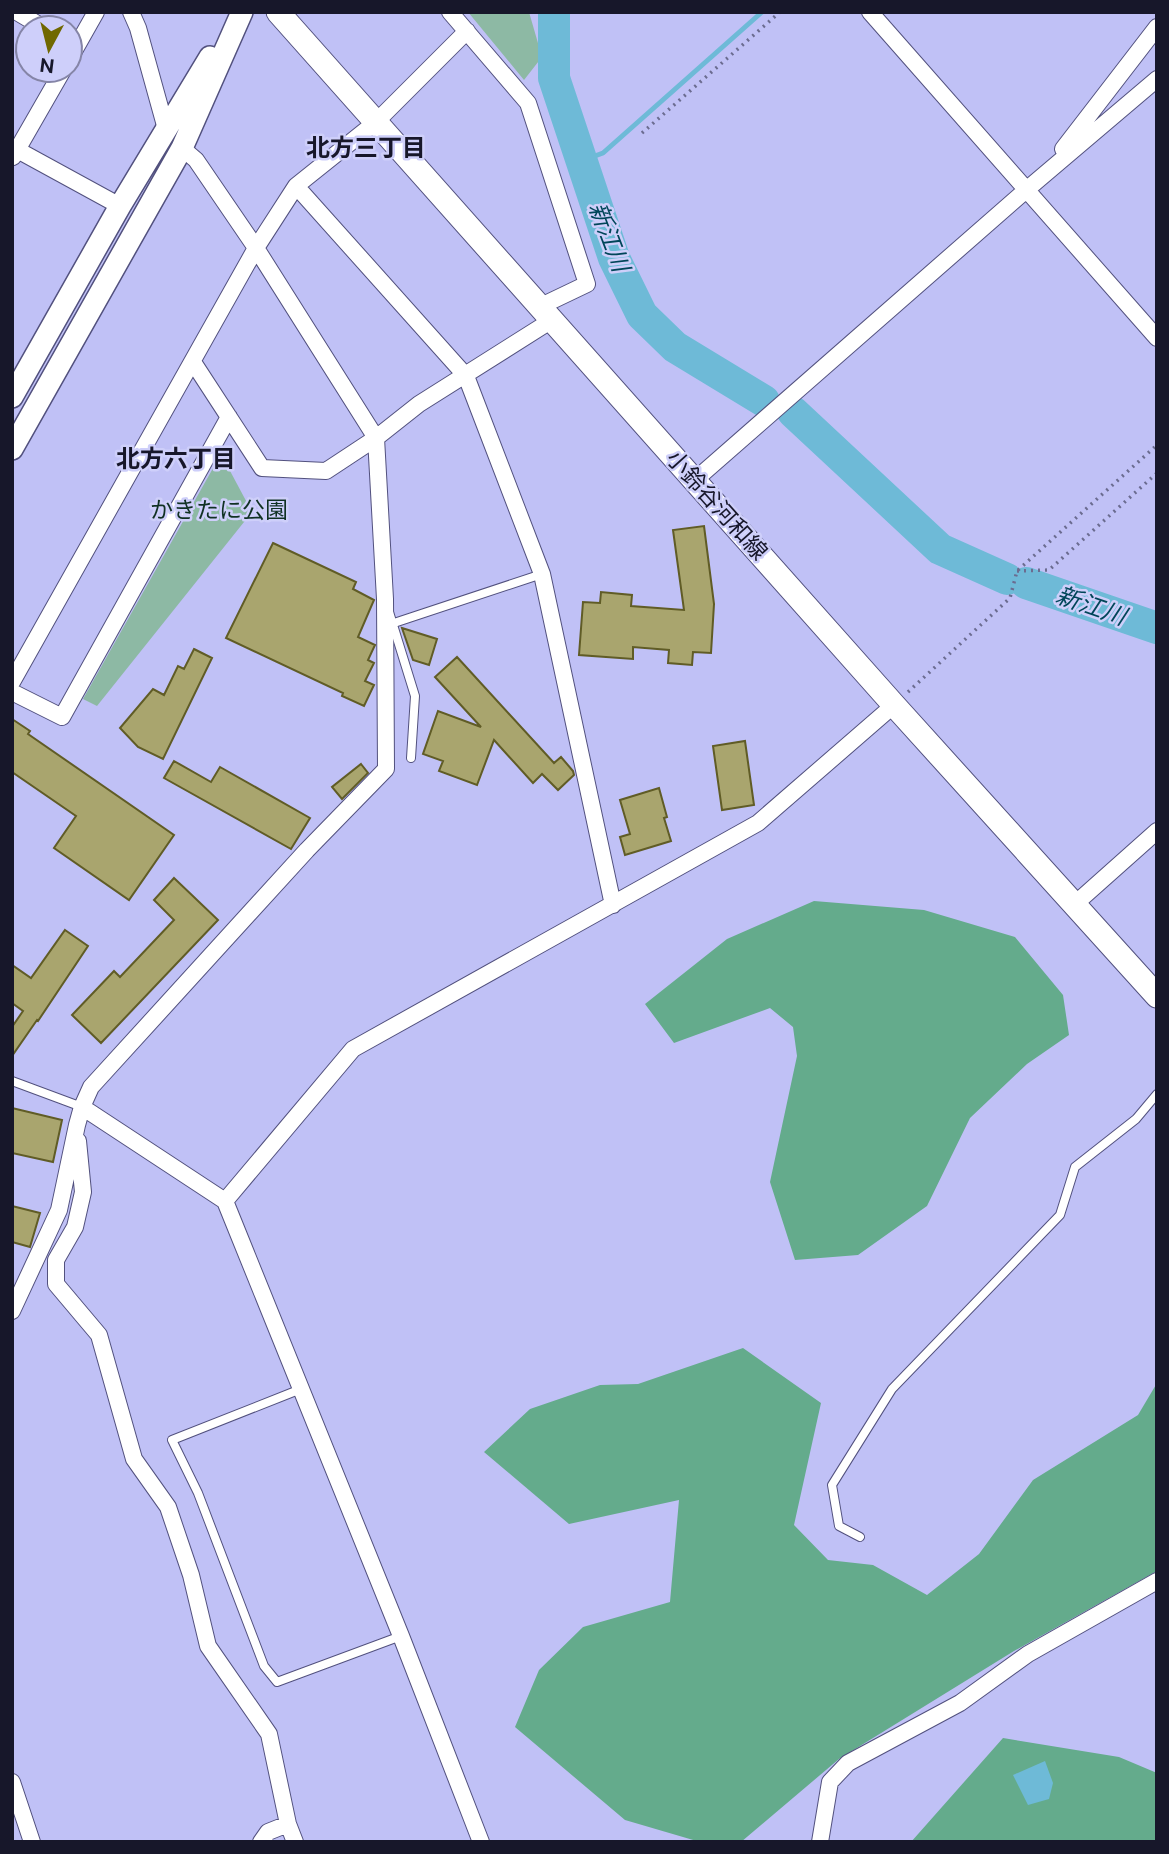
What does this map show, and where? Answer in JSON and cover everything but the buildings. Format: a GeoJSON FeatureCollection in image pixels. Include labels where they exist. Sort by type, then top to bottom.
{"type":"FeatureCollection","features":[{"type":"Feature","properties":{"kind":"main road","name":"小鈴谷河和線"},"geometry":{"type":"LineString","coordinates":[[278,12],[894,705],[1157,996]]}},
{"type":"Feature","properties":{"kind":"street"},"geometry":{"type":"LineString","coordinates":[[84,30],[96,12]]}},
{"type":"Feature","properties":{"kind":"street"},"geometry":{"type":"LineString","coordinates":[[131,12],[138,28],[166,129]]}},
{"type":"Feature","properties":{"kind":"street"},"geometry":{"type":"LineString","coordinates":[[12,397],[120,206],[240,12]]}},
{"type":"Feature","properties":{"kind":"street"},"geometry":{"type":"LineString","coordinates":[[12,449],[182,148],[240,12]]}},
{"type":"Feature","properties":{"kind":"street"},"geometry":{"type":"LineString","coordinates":[[193,362],[262,468],[326,471],[376,438],[419,404],[466,376],[587,284],[528,103],[450,12]]}},
{"type":"Feature","properties":{"kind":"street"},"geometry":{"type":"LineString","coordinates":[[870,12],[1157,338]]}},
{"type":"Feature","properties":{"kind":"street"},"geometry":{"type":"LineString","coordinates":[[1042,176],[1157,27]]}},
{"type":"Feature","properties":{"kind":"street"},"geometry":{"type":"LineString","coordinates":[[12,682],[256,248],[296,186],[376,122],[467,31]]}},
{"type":"Feature","properties":{"kind":"street"},"geometry":{"type":"LineString","coordinates":[[695,480],[1042,176],[1157,79]]}},
{"type":"Feature","properties":{"kind":"street"},"geometry":{"type":"LineString","coordinates":[[55,84],[14,152],[120,206]]}},
{"type":"Feature","properties":{"kind":"street"},"geometry":{"type":"LineString","coordinates":[[12,1311],[60,1210],[77,1125],[91,1087],[307,850],[386,769],[384,599],[376,438],[256,248],[196,160],[182,148]]}},
{"type":"Feature","properties":{"kind":"street"},"geometry":{"type":"LineString","coordinates":[[296,186],[466,376],[542,575],[613,905]]}},
{"type":"Feature","properties":{"kind":"street"},"geometry":{"type":"LineString","coordinates":[[12,692],[62,717],[229,417]]}},
{"type":"Feature","properties":{"kind":"street"},"geometry":{"type":"LineString","coordinates":[[225,1201],[353,1049],[758,823],[894,705]]}},
{"type":"Feature","properties":{"kind":"street"},"geometry":{"type":"LineString","coordinates":[[1075,904],[1157,831]]}},
{"type":"Feature","properties":{"kind":"street"},"geometry":{"type":"LineString","coordinates":[[82,1107],[225,1201],[401,1636],[481,1842]]}},
{"type":"Feature","properties":{"kind":"street"},"geometry":{"type":"LineString","coordinates":[[77,1125],[83,1192],[75,1227],[56,1260],[55,1284],[99,1335],[134,1459],[168,1507],[191,1575],[208,1646],[269,1734],[288,1824],[295,1842]]}},
{"type":"Feature","properties":{"kind":"street"},"geometry":{"type":"LineString","coordinates":[[820,1842],[830,1782],[848,1763],[960,1703],[1028,1654],[1157,1581]]}},
{"type":"Feature","properties":{"kind":"street"},"geometry":{"type":"LineString","coordinates":[[12,1782],[32,1842]]}},
{"type":"Feature","properties":{"kind":"street"},"geometry":{"type":"LineString","coordinates":[[261,1842],[268,1832],[288,1824]]}},
{"type":"Feature","properties":{"kind":"lane"},"geometry":{"type":"LineString","coordinates":[[394,623],[542,575]]}},
{"type":"Feature","properties":{"kind":"lane"},"geometry":{"type":"LineString","coordinates":[[384,599],[394,623],[415,696],[411,758]]}},
{"type":"Feature","properties":{"kind":"lane"},"geometry":{"type":"LineString","coordinates":[[12,1081],[82,1107]]}},
{"type":"Feature","properties":{"kind":"lane"},"geometry":{"type":"LineString","coordinates":[[860,1537],[839,1526],[832,1485],[892,1388],[1060,1215],[1075,1167],[1136,1119],[1157,1094]]}},
{"type":"Feature","properties":{"kind":"lane"},"geometry":{"type":"LineString","coordinates":[[301,1389],[172,1440],[198,1493],[264,1666],[277,1682],[401,1636]]}},
{"type":"Feature","properties":{"kind":"path"},"geometry":{"type":"LineString","coordinates":[[642,133],[780,12]]}},
{"type":"Feature","properties":{"kind":"path"},"geometry":{"type":"LineString","coordinates":[[894,705],[1010,598],[1017,571],[1157,445]]}},
{"type":"Feature","properties":{"kind":"path"},"geometry":{"type":"LineString","coordinates":[[1017,571],[1049,570],[1157,473]]}},
{"type":"Feature","properties":{"kind":"green space"},"geometry":{"type":"Polygon","coordinates":[[[468,12],[529,12],[542,57],[524,80],[468,12]]]}},
{"type":"Feature","properties":{"kind":"green space","name":"かきたに公園"},"geometry":{"type":"Polygon","coordinates":[[[221,454],[252,512],[97,706],[83,699],[221,454]]]}},
{"type":"Feature","properties":{"kind":"green space"},"geometry":{"type":"Polygon","coordinates":[[[814,901],[924,910],[1015,937],[1063,995],[1069,1035],[1027,1064],[970,1118],[927,1206],[858,1255],[795,1260],[770,1182],[797,1056],[793,1027],[770,1008],[674,1043],[645,1004],[727,939],[814,901]]]}},
{"type":"Feature","properties":{"kind":"green space"},"geometry":{"type":"Polygon","coordinates":[[[743,1348],[821,1403],[794,1525],[828,1560],[873,1565],[927,1595],[979,1554],[1033,1480],[1138,1415],[1157,1383],[1157,1571],[1014,1651],[839,1759],[741,1842],[700,1842],[625,1820],[515,1727],[539,1670],[583,1627],[670,1602],[679,1500],[569,1524],[484,1452],[530,1409],[600,1385],[638,1384],[743,1348]]]}},
{"type":"Feature","properties":{"kind":"green space"},"geometry":{"type":"Polygon","coordinates":[[[1003,1738],[1119,1757],[1157,1773],[1157,1842],[911,1842],[1003,1738]]]}},
{"type":"Feature","properties":{"kind":"water"},"geometry":{"type":"Polygon","coordinates":[[[1045,1761],[1053,1783],[1049,1799],[1028,1805],[1013,1775],[1045,1761]]]}},
{"type":"Feature","properties":{"kind":"waterway","name":"新江川"},"geometry":{"type":"LineString","coordinates":[[554,12],[554,78],[614,258],[642,315],[675,347],[764,401]]}},
{"type":"Feature","properties":{"kind":"waterway"},"geometry":{"type":"LineString","coordinates":[[581,161],[603,153],[762,12]]}},
{"type":"Feature","properties":{"kind":"waterway","name":"新江川"},"geometry":{"type":"LineString","coordinates":[[793,412],[940,549],[1007,579]]}},
{"type":"Feature","properties":{"kind":"waterway","name":"新江川"},"geometry":{"type":"LineString","coordinates":[[1026,583],[1157,628]]}},
{"type":"Feature","properties":{"kind":"district","name":"北方三丁目"},"geometry":{"type":"Point","coordinates":[366,148]}},
{"type":"Feature","properties":{"kind":"district","name":"北方六丁目"},"geometry":{"type":"Point","coordinates":[176,459]}}]}
